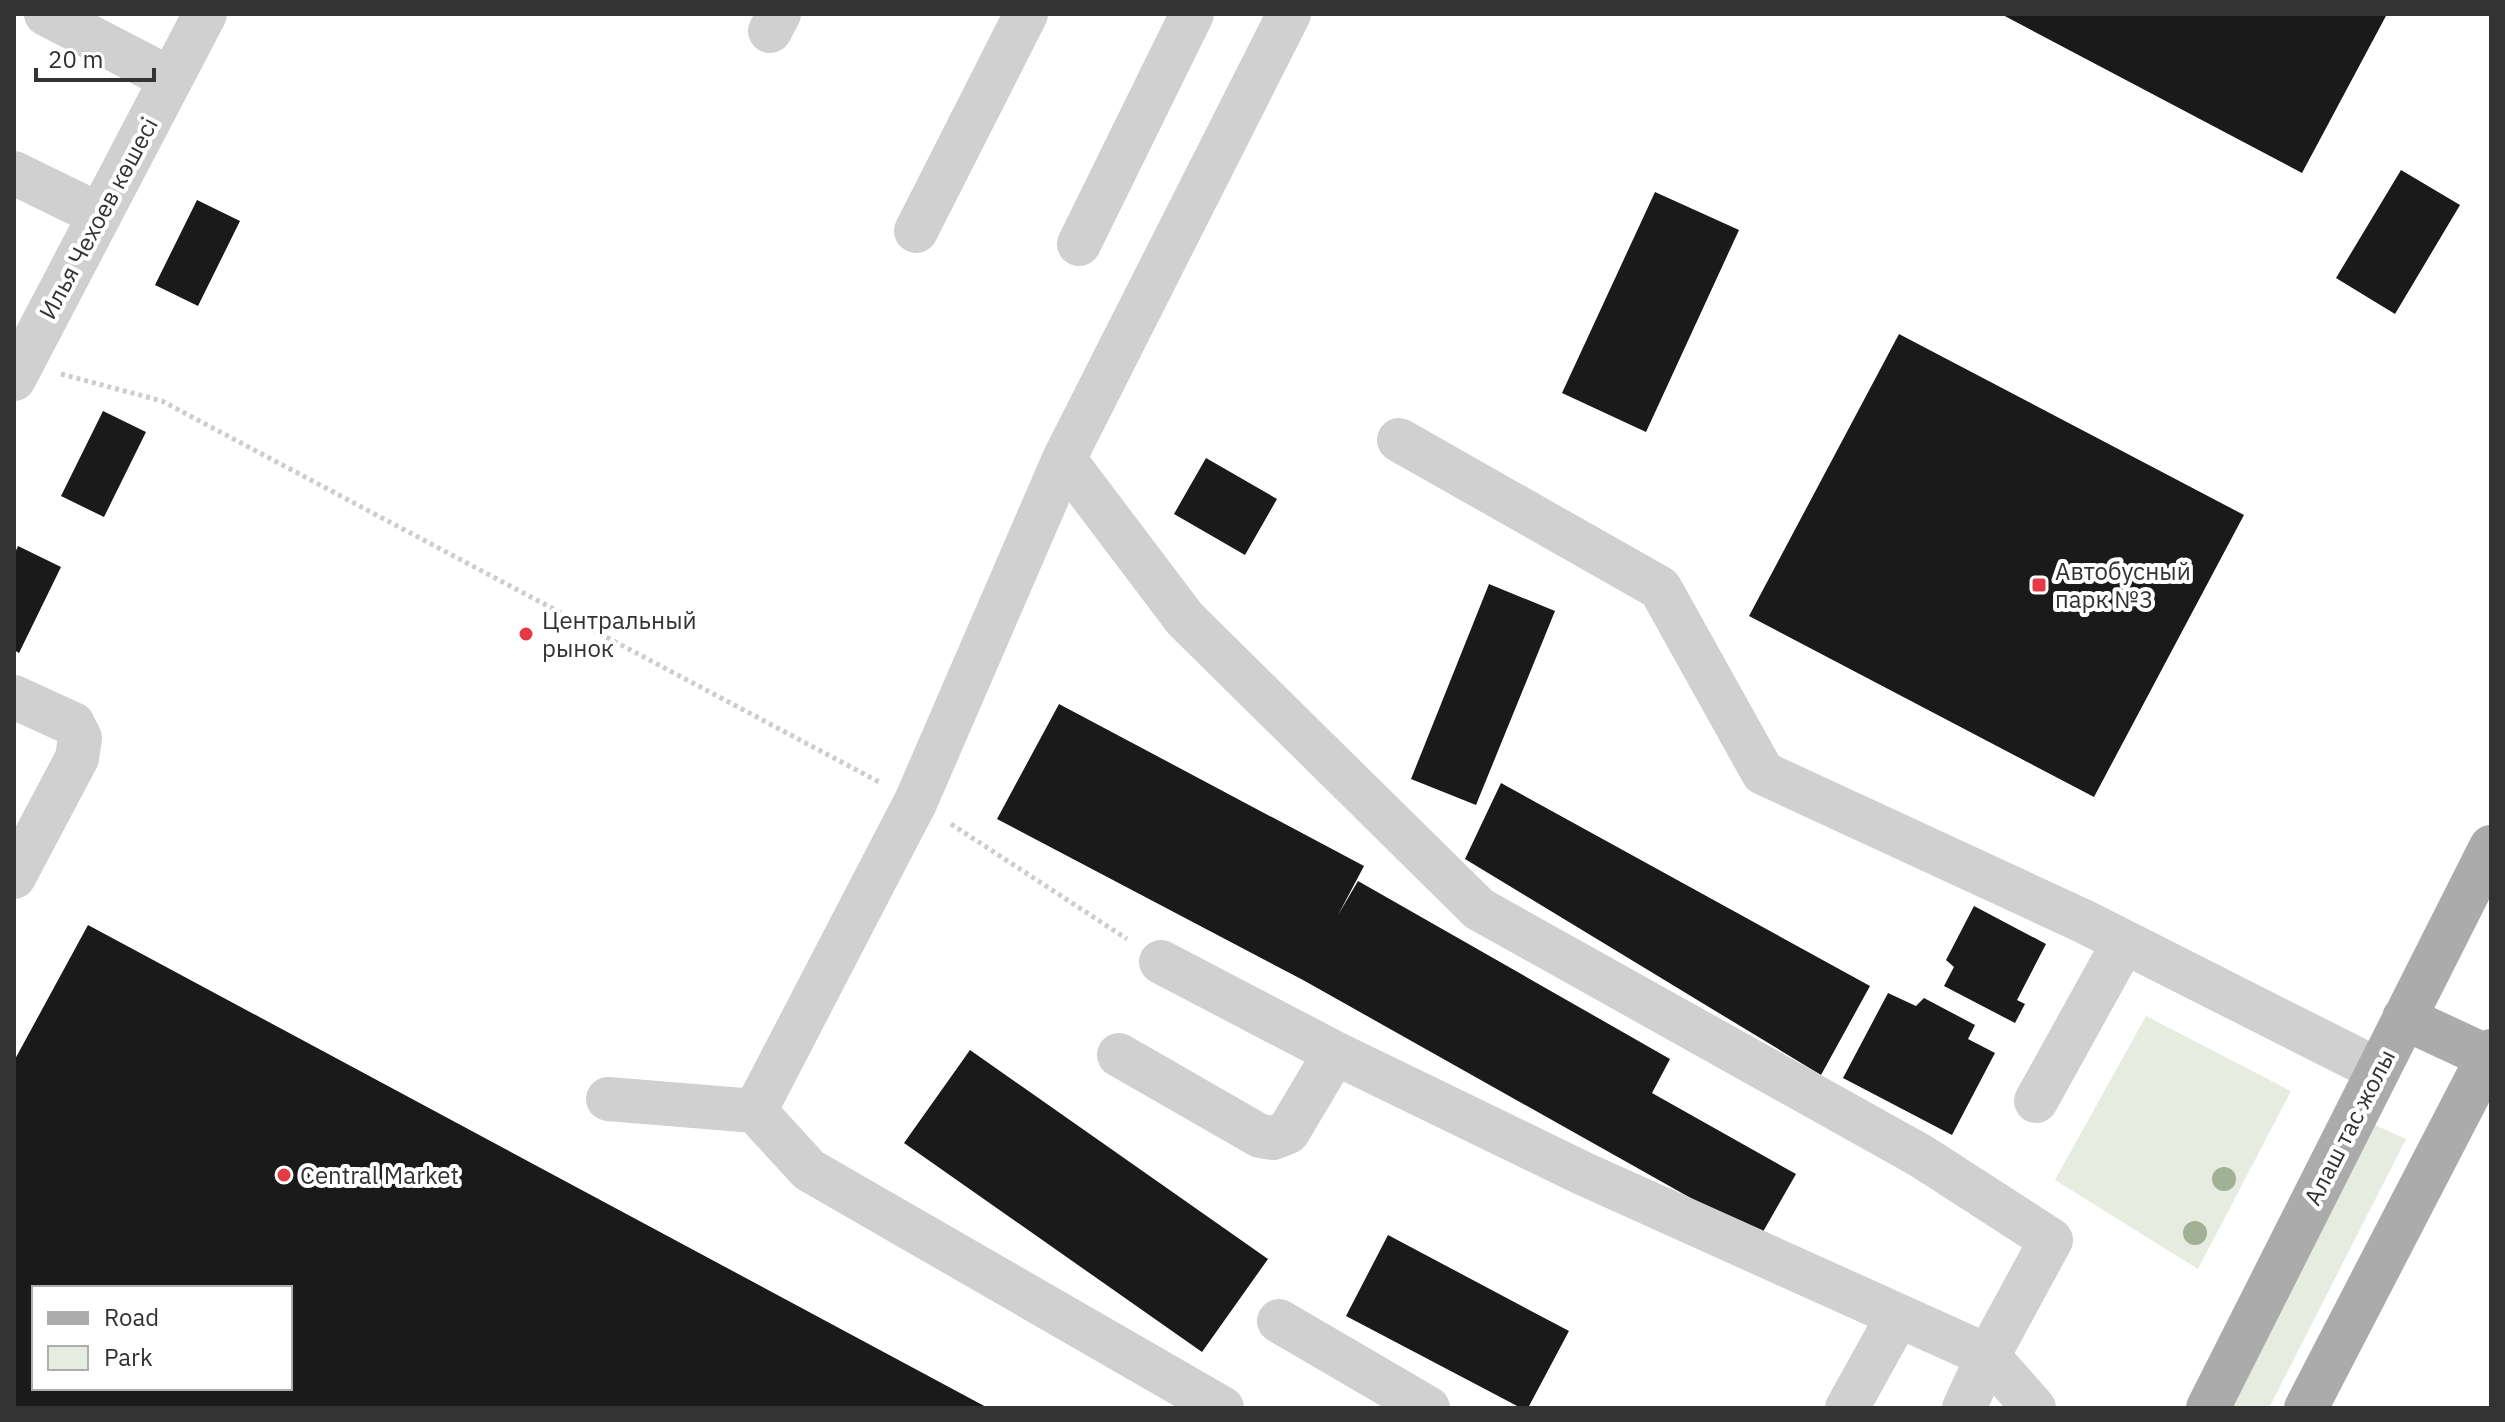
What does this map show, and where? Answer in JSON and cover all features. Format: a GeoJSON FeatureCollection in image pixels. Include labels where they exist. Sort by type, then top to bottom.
{"type":"FeatureCollection","features":[{"type":"Feature","properties":{"kind":"main road","name":"Алаш тас жолы"},"geometry":{"type":"LineString","coordinates":[[2208,1408],[2491,847]]}},
{"type":"Feature","properties":{"kind":"main road"},"geometry":{"type":"LineString","coordinates":[[2306,1408],[2489,1054],[2404,1018]]}},
{"type":"Feature","properties":{"kind":"street"},"geometry":{"type":"LineString","coordinates":[[46,14],[171,79]]}},
{"type":"Feature","properties":{"kind":"street","name":"Илья Чехоев көшесі"},"geometry":{"type":"LineString","coordinates":[[17,368],[205,14]]}},
{"type":"Feature","properties":{"kind":"street"},"geometry":{"type":"LineString","coordinates":[[916,231],[1026,14]]}},
{"type":"Feature","properties":{"kind":"street"},"geometry":{"type":"LineString","coordinates":[[1079,244],[1192,14]]}},
{"type":"Feature","properties":{"kind":"street"},"geometry":{"type":"LineString","coordinates":[[755,1111],[916,801],[1064,459],[1276,19]]}},
{"type":"Feature","properties":{"kind":"street"},"geometry":{"type":"LineString","coordinates":[[14,173],[100,215]]}},
{"type":"Feature","properties":{"kind":"street"},"geometry":{"type":"LineString","coordinates":[[1399,440],[1660,588],[1763,773],[2124,942],[2378,1070]]}},
{"type":"Feature","properties":{"kind":"street"},"geometry":{"type":"LineString","coordinates":[[1064,459],[1185,619],[1479,909],[1921,1156],[2051,1240],[1988,1356],[1964,1408]]}},
{"type":"Feature","properties":{"kind":"street"},"geometry":{"type":"LineString","coordinates":[[14,697],[73,724],[80,738],[77,758],[14,877]]}},
{"type":"Feature","properties":{"kind":"street"},"geometry":{"type":"LineString","coordinates":[[2036,1101],[2124,942]]}},
{"type":"Feature","properties":{"kind":"street"},"geometry":{"type":"LineString","coordinates":[[1161,962],[1335,1053],[1582,1173],[1988,1356],[2034,1408]]}},
{"type":"Feature","properties":{"kind":"street"},"geometry":{"type":"LineString","coordinates":[[1119,1055],[1260,1136],[1273,1138],[1288,1132],[1335,1053]]}},
{"type":"Feature","properties":{"kind":"street"},"geometry":{"type":"LineString","coordinates":[[608,1099],[755,1111],[809,1170],[1222,1408]]}},
{"type":"Feature","properties":{"kind":"street"},"geometry":{"type":"LineString","coordinates":[[1847,1408],[1898,1316]]}},
{"type":"Feature","properties":{"kind":"street"},"geometry":{"type":"LineString","coordinates":[[1279,1321],[1428,1408]]}},
{"type":"Feature","properties":{"kind":"path"},"geometry":{"type":"LineString","coordinates":[[17,368],[162,401],[916,801],[1161,962]]}},
{"type":"Feature","properties":{"kind":"green space"},"geometry":{"type":"Polygon","coordinates":[[[2146,1016],[2291,1091],[2198,1269],[2055,1180],[2146,1016]]]}},
{"type":"Feature","properties":{"kind":"green space"},"geometry":{"type":"Polygon","coordinates":[[[2375,1125],[2406,1139],[2269,1408],[2231,1408],[2375,1125]]]}},
{"type":"Feature","properties":{"kind":"building"},"geometry":{"type":"Polygon","coordinates":[[[2001,14],[2387,14],[2302,173],[2001,14]]]}},
{"type":"Feature","properties":{"kind":"building"},"geometry":{"type":"Polygon","coordinates":[[[2401,170],[2460,205],[2395,314],[2336,278],[2401,170]]]}},
{"type":"Feature","properties":{"kind":"building"},"geometry":{"type":"Polygon","coordinates":[[[1655,192],[1739,230],[1646,432],[1562,393],[1655,192]]]}},
{"type":"Feature","properties":{"kind":"building"},"geometry":{"type":"Polygon","coordinates":[[[197,200],[240,221],[198,306],[155,285],[197,200]]]}},
{"type":"Feature","properties":{"kind":"building"},"geometry":{"type":"Polygon","coordinates":[[[1899,334],[2244,515],[2094,797],[1749,616],[1899,334]]]}},
{"type":"Feature","properties":{"kind":"building"},"geometry":{"type":"Polygon","coordinates":[[[103,411],[146,432],[104,517],[61,496],[103,411]]]}},
{"type":"Feature","properties":{"kind":"building"},"geometry":{"type":"Polygon","coordinates":[[[1206,458],[1277,499],[1245,555],[1174,514],[1206,458]]]}},
{"type":"Feature","properties":{"kind":"building"},"geometry":{"type":"Polygon","coordinates":[[[18,546],[61,567],[19,653],[14,650],[14,555],[18,546]]]}},
{"type":"Feature","properties":{"kind":"building"},"geometry":{"type":"Polygon","coordinates":[[[1489,584],[1555,611],[1476,805],[1411,779],[1489,584]]]}},
{"type":"Feature","properties":{"kind":"building"},"geometry":{"type":"Polygon","coordinates":[[[1059,704],[1364,866],[1338,915],[1358,881],[1670,1059],[1652,1093],[1796,1174],[1760,1237],[1303,980],[997,819],[1059,704]]]}},
{"type":"Feature","properties":{"kind":"building"},"geometry":{"type":"Polygon","coordinates":[[[1501,783],[1870,986],[1821,1075],[1465,859],[1501,783]]]}},
{"type":"Feature","properties":{"kind":"building"},"geometry":{"type":"Polygon","coordinates":[[[1974,906],[2046,944],[2017,1000],[2025,1004],[2015,1023],[1944,986],[1954,967],[1946,960],[1974,906]]]}},
{"type":"Feature","properties":{"kind":"building","name":"Central Market"},"geometry":{"type":"Polygon","coordinates":[[[88,925],[988,1408],[14,1408],[14,1061],[88,925]]]}},
{"type":"Feature","properties":{"kind":"building"},"geometry":{"type":"Polygon","coordinates":[[[1888,993],[1916,1006],[1924,998],[1975,1025],[1968,1039],[1995,1053],[1952,1135],[1843,1078],[1888,993]]]}},
{"type":"Feature","properties":{"kind":"building"},"geometry":{"type":"Polygon","coordinates":[[[970,1050],[1268,1259],[1202,1352],[904,1143],[970,1050]]]}},
{"type":"Feature","properties":{"kind":"building"},"geometry":{"type":"Polygon","coordinates":[[[1388,1235],[1569,1331],[1528,1408],[1521,1408],[1346,1316],[1388,1235]]]}},
{"type":"Feature","properties":{"kind":"place","name":"Автобусный парк №3"},"geometry":{"type":"Point","coordinates":[2039,585]}},
{"type":"Feature","properties":{"kind":"place","name":"Центральный рынок"},"geometry":{"type":"Point","coordinates":[526,634]}},
{"type":"Feature","properties":{"kind":"place","name":"Central Market"},"geometry":{"type":"Point","coordinates":[284,1175]}}]}
